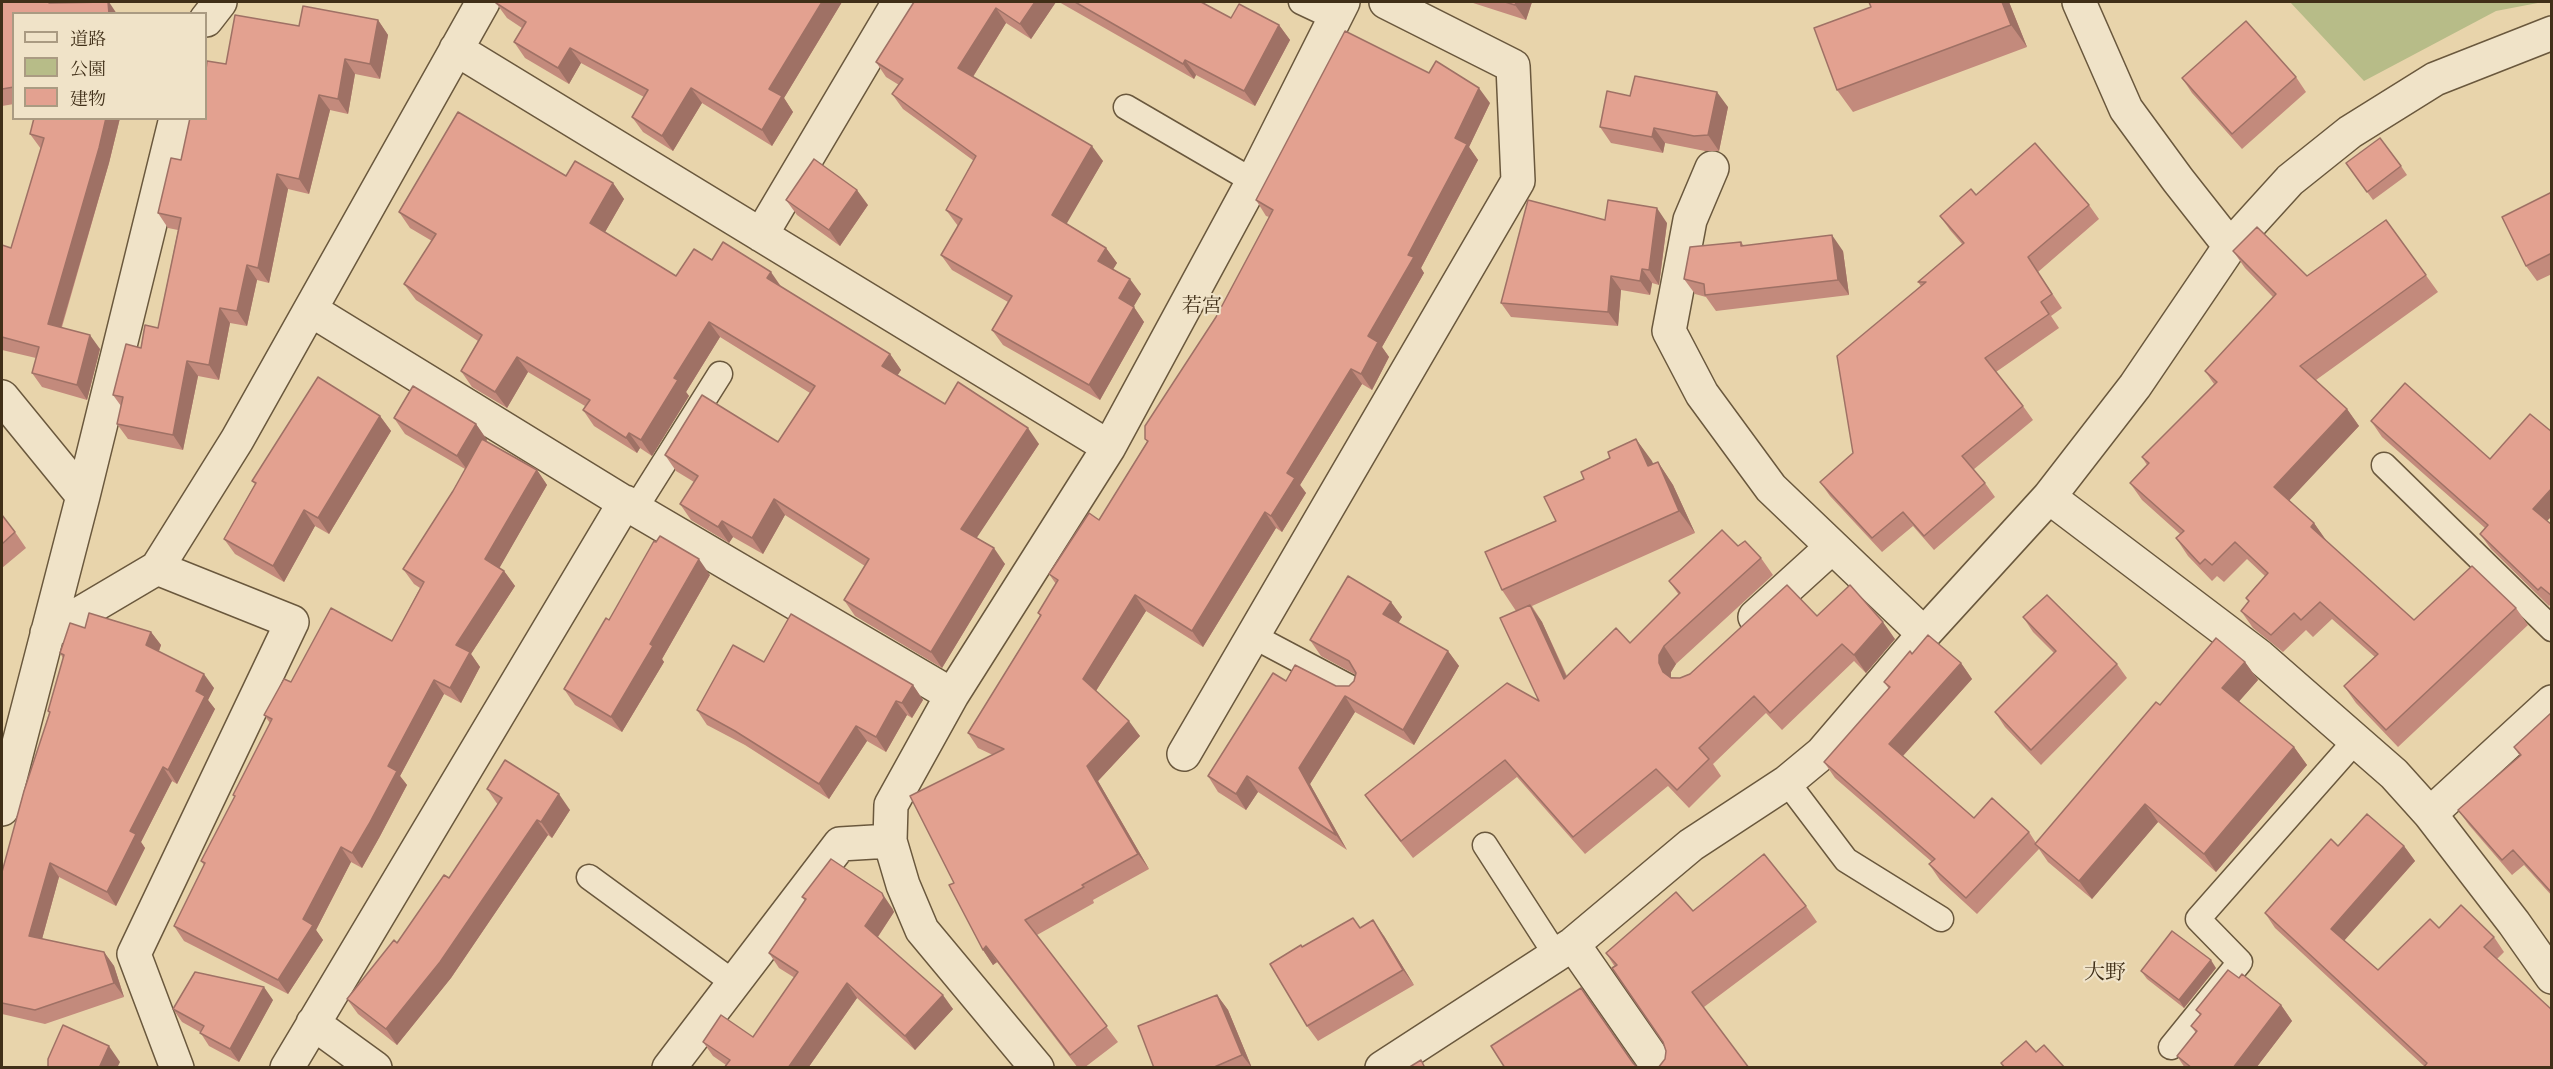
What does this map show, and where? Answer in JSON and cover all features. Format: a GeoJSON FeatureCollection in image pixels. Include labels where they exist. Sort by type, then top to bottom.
{"type":"FeatureCollection","features":[{"type":"Feature","properties":{"kind":"street"},"geometry":{"type":"LineString","coordinates":[[207,19],[220,2]]}},
{"type":"Feature","properties":{"kind":"street"},"geometry":{"type":"LineString","coordinates":[[47,633],[157,568],[237,440],[483,2]]}},
{"type":"Feature","properties":{"kind":"street"},"geometry":{"type":"LineString","coordinates":[[1184,754],[1518,181],[1513,66],[1386,2]]}},
{"type":"Feature","properties":{"kind":"street"},"geometry":{"type":"LineString","coordinates":[[2079,2],[2126,109],[2230,246]]}},
{"type":"Feature","properties":{"kind":"street"},"geometry":{"type":"LineString","coordinates":[[761,235],[892,4]]}},
{"type":"Feature","properties":{"kind":"street"},"geometry":{"type":"LineString","coordinates":[[1037,1068],[922,930],[903,885],[890,841],[891,805],[952,696],[1109,447],[1253,181],[1339,10]]}},
{"type":"Feature","properties":{"kind":"street"},"geometry":{"type":"LineString","coordinates":[[1382,1068],[1564,950],[1691,845],[1787,782],[1822,753],[1924,634],[2049,497],[2135,386],[2230,246],[2290,180],[2350,132],[2435,79],[2552,33]]}},
{"type":"Feature","properties":{"kind":"street"},"geometry":{"type":"LineString","coordinates":[[456,50],[1109,447]]}},
{"type":"Feature","properties":{"kind":"street"},"geometry":{"type":"LineString","coordinates":[[3,799],[83,496],[176,120]]}},
{"type":"Feature","properties":{"kind":"street"},"geometry":{"type":"LineString","coordinates":[[1712,168],[1690,220],[1670,332],[1702,394],[1771,488],[1924,634]]}},
{"type":"Feature","properties":{"kind":"street"},"geometry":{"type":"LineString","coordinates":[[311,310],[630,505],[952,696]]}},
{"type":"Feature","properties":{"kind":"street"},"geometry":{"type":"LineString","coordinates":[[2,397],[83,496]]}},
{"type":"Feature","properties":{"kind":"street"},"geometry":{"type":"LineString","coordinates":[[2049,497],[2259,656],[2394,774],[2430,814],[2514,922],[2552,977]]}},
{"type":"Feature","properties":{"kind":"street"},"geometry":{"type":"LineString","coordinates":[[287,1068],[630,505]]}},
{"type":"Feature","properties":{"kind":"street"},"geometry":{"type":"LineString","coordinates":[[1731,639],[1832,548]]}},
{"type":"Feature","properties":{"kind":"street"},"geometry":{"type":"LineString","coordinates":[[157,568],[292,622],[134,954],[177,1068]]}},
{"type":"Feature","properties":{"kind":"street"},"geometry":{"type":"LineString","coordinates":[[2430,814],[2552,702]]}},
{"type":"Feature","properties":{"kind":"street"},"geometry":{"type":"LineString","coordinates":[[669,1068],[840,844],[890,841]]}},
{"type":"Feature","properties":{"kind":"street"},"geometry":{"type":"LineString","coordinates":[[1564,950],[1659,1068]]}},
{"type":"Feature","properties":{"kind":"street"},"geometry":{"type":"LineString","coordinates":[[313,1023],[375,1068]]}},
{"type":"Feature","properties":{"kind":"lane"},"geometry":{"type":"LineString","coordinates":[[1301,2],[1339,10]]}},
{"type":"Feature","properties":{"kind":"lane"},"geometry":{"type":"LineString","coordinates":[[1126,107],[1253,181]]}},
{"type":"Feature","properties":{"kind":"lane"},"geometry":{"type":"LineString","coordinates":[[630,505],[720,374]]}},
{"type":"Feature","properties":{"kind":"lane"},"geometry":{"type":"LineString","coordinates":[[2384,465],[2552,629]]}},
{"type":"Feature","properties":{"kind":"lane"},"geometry":{"type":"LineString","coordinates":[[1252,636],[1353,688]]}},
{"type":"Feature","properties":{"kind":"lane"},"geometry":{"type":"LineString","coordinates":[[2171,1047],[2240,962],[2198,920],[2356,740]]}},
{"type":"Feature","properties":{"kind":"lane"},"geometry":{"type":"LineString","coordinates":[[1787,782],[1846,860],[1941,919]]}},
{"type":"Feature","properties":{"kind":"lane"},"geometry":{"type":"LineString","coordinates":[[1485,845],[1564,950]]}},
{"type":"Feature","properties":{"kind":"lane"},"geometry":{"type":"LineString","coordinates":[[589,877],[734,983]]}},
{"type":"Feature","properties":{"kind":"green space"},"geometry":{"type":"Polygon","coordinates":[[[2290,2],[2543,2],[2496,11],[2364,81],[2290,2]]]}},
{"type":"Feature","properties":{"kind":"building"},"geometry":{"type":"Polygon","coordinates":[[[2,2],[108,2],[109,12],[12,12],[12,87],[2,89],[2,2]]]}},
{"type":"Feature","properties":{"kind":"building"},"geometry":{"type":"Polygon","coordinates":[[[497,2],[822,2],[769,89],[782,96],[762,130],[691,88],[662,136],[632,117],[648,90],[570,48],[558,68],[514,42],[526,22],[497,2]]]}},
{"type":"Feature","properties":{"kind":"building"},"geometry":{"type":"Polygon","coordinates":[[[914,2],[1035,2],[1020,24],[996,8],[958,68],[1092,146],[1052,215],[1106,248],[1098,261],[1130,279],[1119,298],[1134,307],[1089,385],[992,330],[1012,296],[941,255],[962,219],[946,210],[976,156],[892,94],[903,79],[876,62],[914,2]]]}},
{"type":"Feature","properties":{"kind":"building"},"geometry":{"type":"Polygon","coordinates":[[[1075,2],[1201,2],[1231,18],[1239,4],[1279,25],[1244,91],[1185,60],[1183,64],[1075,2]]]}},
{"type":"Feature","properties":{"kind":"building"},"geometry":{"type":"Polygon","coordinates":[[[1869,2],[2002,2],[2011,25],[1837,90],[1814,28],[1871,7],[1869,2]]]}},
{"type":"Feature","properties":{"kind":"building"},"geometry":{"type":"Polygon","coordinates":[[[303,6],[378,20],[370,64],[345,59],[338,99],[319,95],[299,179],[277,174],[258,268],[247,265],[237,311],[220,308],[209,365],[187,361],[173,435],[117,424],[123,397],[113,395],[126,344],[141,348],[145,325],[158,328],[181,218],[158,213],[171,158],[181,160],[190,120],[207,120],[207,61],[226,64],[235,15],[299,26],[303,6]]]}},
{"type":"Feature","properties":{"kind":"building"},"geometry":{"type":"Polygon","coordinates":[[[2246,21],[2296,77],[2232,134],[2182,78],[2246,21]]]}},
{"type":"Feature","properties":{"kind":"building"},"geometry":{"type":"Polygon","coordinates":[[[1345,31],[1429,73],[1436,61],[1479,88],[1455,138],[1467,144],[1408,255],[1414,257],[1368,336],[1378,342],[1361,374],[1351,369],[1287,473],[1295,478],[1271,516],[1265,512],[1192,631],[1135,595],[1083,679],[1129,721],[1087,766],[1138,854],[1025,920],[1107,1026],[1070,1055],[986,946],[983,950],[949,885],[954,883],[910,796],[1004,749],[968,733],[1041,615],[1038,613],[1058,580],[1049,574],[1089,513],[1099,520],[1148,441],[1145,439],[1145,426],[1216,317],[1273,210],[1256,200],[1345,31]]]}},
{"type":"Feature","properties":{"kind":"building"},"geometry":{"type":"Polygon","coordinates":[[[1635,76],[1717,92],[1708,135],[1694,136],[1654,128],[1652,137],[1600,127],[1607,91],[1630,96],[1635,76]]]}},
{"type":"Feature","properties":{"kind":"building"},"geometry":{"type":"Polygon","coordinates":[[[458,112],[566,176],[575,161],[613,183],[590,223],[676,276],[694,249],[712,260],[723,242],[771,272],[767,278],[890,354],[882,366],[945,404],[958,382],[1028,428],[961,529],[994,548],[931,652],[844,600],[869,559],[774,499],[752,538],[722,521],[718,527],[680,504],[698,476],[665,455],[702,395],[778,442],[815,386],[709,322],[674,378],[678,380],[641,440],[629,433],[626,438],[583,410],[590,400],[517,357],[495,392],[461,371],[482,335],[404,284],[436,234],[399,212],[458,112]]]}},
{"type":"Feature","properties":{"kind":"building"},"geometry":{"type":"Polygon","coordinates":[[[34,120],[106,120],[48,324],[90,335],[77,385],[32,373],[39,347],[2,337],[2,245],[11,248],[44,138],[30,134],[34,120]]]}},
{"type":"Feature","properties":{"kind":"building"},"geometry":{"type":"Polygon","coordinates":[[[2380,138],[2401,166],[2367,192],[2346,163],[2380,138]]]}},
{"type":"Feature","properties":{"kind":"building"},"geometry":{"type":"Polygon","coordinates":[[[2035,143],[2089,205],[2028,257],[2052,294],[2041,302],[2049,314],[1985,358],[2023,406],[1962,456],[1985,483],[1924,536],[1903,512],[1872,538],[1820,482],[1853,453],[1837,356],[1926,282],[1918,282],[1964,243],[1940,216],[1971,189],[1976,195],[2035,143]]]}},
{"type":"Feature","properties":{"kind":"building"},"geometry":{"type":"Polygon","coordinates":[[[814,159],[857,190],[829,230],[786,200],[814,159]]]}},
{"type":"Feature","properties":{"kind":"building"},"geometry":{"type":"Polygon","coordinates":[[[2552,192],[2552,253],[2526,266],[2502,217],[2552,192]]]}},
{"type":"Feature","properties":{"kind":"building"},"geometry":{"type":"Polygon","coordinates":[[[1528,200],[1605,220],[1608,200],[1657,208],[1649,270],[1642,269],[1640,281],[1611,276],[1608,312],[1501,303],[1528,200]]]}},
{"type":"Feature","properties":{"kind":"building"},"geometry":{"type":"Polygon","coordinates":[[[2386,220],[2426,275],[2300,366],[2347,409],[2274,487],[2314,523],[2311,527],[2414,620],[2472,566],[2516,608],[2386,730],[2344,686],[2378,654],[2320,602],[2301,620],[2294,613],[2271,635],[2241,611],[2249,601],[2246,598],[2268,573],[2235,542],[2212,565],[2205,559],[2200,564],[2176,538],[2184,531],[2130,483],[2149,463],[2142,457],[2217,382],[2205,371],[2276,294],[2233,251],[2257,227],[2307,276],[2386,220]]]}},
{"type":"Feature","properties":{"kind":"building"},"geometry":{"type":"Polygon","coordinates":[[[1832,235],[1838,280],[1705,295],[1704,284],[1684,279],[1690,247],[1741,242],[1741,246],[1832,235]]]}},
{"type":"Feature","properties":{"kind":"building"},"geometry":{"type":"Polygon","coordinates":[[[318,377],[380,416],[318,518],[304,510],[273,566],[224,539],[256,483],[252,481],[318,377]]]}},
{"type":"Feature","properties":{"kind":"building"},"geometry":{"type":"Polygon","coordinates":[[[2405,383],[2490,459],[2530,414],[2552,432],[2552,488],[2533,509],[2552,525],[2552,596],[2541,587],[2538,590],[2480,534],[2488,525],[2371,421],[2405,383]]]}},
{"type":"Feature","properties":{"kind":"building"},"geometry":{"type":"Polygon","coordinates":[[[413,386],[476,424],[457,456],[394,418],[413,386]]]}},
{"type":"Feature","properties":{"kind":"building"},"geometry":{"type":"Polygon","coordinates":[[[482,439],[537,470],[485,559],[504,571],[456,645],[470,652],[450,688],[434,680],[388,766],[397,771],[352,853],[341,847],[303,919],[313,925],[278,980],[174,926],[205,863],[201,861],[272,719],[264,715],[284,679],[291,682],[331,608],[392,641],[424,582],[403,569],[453,491],[482,439]]]}},
{"type":"Feature","properties":{"kind":"building"},"geometry":{"type":"Polygon","coordinates":[[[1636,439],[1648,466],[1658,462],[1679,511],[1502,590],[1485,552],[1556,521],[1544,497],[1584,479],[1581,472],[1610,458],[1608,452],[1636,439]]]}},
{"type":"Feature","properties":{"kind":"building"},"geometry":{"type":"Polygon","coordinates":[[[2,515],[15,532],[2,544],[2,515]]]}},
{"type":"Feature","properties":{"kind":"building"},"geometry":{"type":"Polygon","coordinates":[[[1722,530],[1738,546],[1745,541],[1761,558],[1664,646],[1659,655],[1659,663],[1663,672],[1671,678],[1680,678],[1690,674],[1787,585],[1817,616],[1850,585],[1883,622],[1854,655],[1842,644],[1770,713],[1754,696],[1699,748],[1709,759],[1677,790],[1656,769],[1573,837],[1505,760],[1401,841],[1365,795],[1507,683],[1539,701],[1500,618],[1530,605],[1564,679],[1616,628],[1630,643],[1680,593],[1669,581],[1722,530]]]}},
{"type":"Feature","properties":{"kind":"building"},"geometry":{"type":"Polygon","coordinates":[[[660,536],[699,559],[650,644],[653,646],[611,717],[564,689],[606,618],[609,620],[654,541],[656,542],[660,536]]]}},
{"type":"Feature","properties":{"kind":"building"},"geometry":{"type":"Polygon","coordinates":[[[1348,576],[1391,602],[1383,614],[1448,651],[1403,730],[1345,696],[1299,768],[1336,835],[1247,776],[1236,794],[1208,776],[1273,673],[1286,681],[1295,665],[1336,686],[1349,686],[1354,681],[1356,673],[1349,661],[1310,640],[1348,576]]]}},
{"type":"Feature","properties":{"kind":"building"},"geometry":{"type":"Polygon","coordinates":[[[2047,595],[2117,664],[2031,750],[1995,712],[2056,651],[2023,617],[2047,595]]]}},
{"type":"Feature","properties":{"kind":"building"},"geometry":{"type":"Polygon","coordinates":[[[89,613],[151,632],[146,645],[204,674],[196,691],[205,696],[168,770],[163,767],[130,831],[136,834],[107,892],[50,863],[29,936],[104,952],[114,983],[35,1010],[2,1003],[2,872],[24,791],[50,712],[48,711],[64,655],[60,653],[70,623],[85,628],[89,613]]]}},
{"type":"Feature","properties":{"kind":"building"},"geometry":{"type":"Polygon","coordinates":[[[791,614],[913,685],[902,703],[896,701],[876,737],[856,726],[819,784],[697,710],[733,645],[764,662],[791,614]]]}},
{"type":"Feature","properties":{"kind":"building"},"geometry":{"type":"Polygon","coordinates":[[[1928,635],[1961,663],[1889,744],[1974,818],[1992,798],[2029,832],[1966,898],[1929,864],[1935,859],[1824,762],[1890,687],[1884,682],[1910,651],[1912,654],[1928,635]]]}},
{"type":"Feature","properties":{"kind":"building"},"geometry":{"type":"Polygon","coordinates":[[[2216,638],[2245,662],[2222,688],[2294,747],[2204,854],[2145,804],[2079,881],[2035,844],[2156,702],[2160,705],[2216,638]]]}},
{"type":"Feature","properties":{"kind":"building"},"geometry":{"type":"Polygon","coordinates":[[[2551,713],[2552,893],[2513,850],[2502,860],[2458,810],[2521,755],[2514,747],[2551,713]]]}},
{"type":"Feature","properties":{"kind":"building"},"geometry":{"type":"Polygon","coordinates":[[[505,760],[559,794],[541,822],[537,820],[440,962],[386,1029],[347,999],[394,940],[397,943],[444,875],[449,878],[502,798],[487,789],[505,760]]]}},
{"type":"Feature","properties":{"kind":"building"},"geometry":{"type":"Polygon","coordinates":[[[2367,814],[2404,846],[2331,929],[2378,970],[2430,919],[2439,928],[2461,905],[2494,937],[2484,947],[2552,1010],[2552,1068],[2423,1068],[2427,1063],[2265,913],[2331,839],[2338,846],[2367,814]]]}},
{"type":"Feature","properties":{"kind":"building"},"geometry":{"type":"Polygon","coordinates":[[[1764,854],[1806,906],[1692,992],[1749,1068],[1658,1068],[1665,1059],[1666,1051],[1663,1042],[1612,968],[1617,965],[1606,953],[1676,892],[1693,911],[1764,854]]]}},
{"type":"Feature","properties":{"kind":"building"},"geometry":{"type":"Polygon","coordinates":[[[831,859],[882,893],[884,898],[865,926],[943,995],[905,1036],[847,983],[788,1068],[724,1068],[730,1060],[703,1042],[721,1015],[753,1037],[798,972],[769,953],[806,899],[802,897],[831,859]]]}},
{"type":"Feature","properties":{"kind":"building"},"geometry":{"type":"Polygon","coordinates":[[[1353,918],[1360,928],[1373,920],[1403,970],[1307,1026],[1270,964],[1353,918]]]}},
{"type":"Feature","properties":{"kind":"building"},"geometry":{"type":"Polygon","coordinates":[[[2172,931],[2211,960],[2179,1000],[2141,971],[2172,931]]]}},
{"type":"Feature","properties":{"kind":"building"},"geometry":{"type":"Polygon","coordinates":[[[2228,970],[2239,978],[2242,974],[2281,1005],[2233,1068],[2192,1068],[2177,1056],[2197,1031],[2191,1026],[2201,1014],[2196,1010],[2228,970]]]}},
{"type":"Feature","properties":{"kind":"building"},"geometry":{"type":"Polygon","coordinates":[[[195,972],[264,987],[230,1049],[200,1033],[204,1026],[173,1009],[195,972]]]}},
{"type":"Feature","properties":{"kind":"building"},"geometry":{"type":"Polygon","coordinates":[[[1581,988],[1638,1068],[1505,1068],[1491,1046],[1581,988]]]}},
{"type":"Feature","properties":{"kind":"building"},"geometry":{"type":"Polygon","coordinates":[[[1217,995],[1242,1055],[1212,1068],[1154,1068],[1138,1026],[1217,995]]]}},
{"type":"Feature","properties":{"kind":"building"},"geometry":{"type":"Polygon","coordinates":[[[63,1025],[109,1046],[99,1068],[48,1068],[48,1059],[63,1025]]]}},
{"type":"Feature","properties":{"kind":"building"},"geometry":{"type":"Polygon","coordinates":[[[2026,1041],[2036,1052],[2044,1045],[2065,1068],[2005,1068],[2001,1063],[2026,1041]]]}},
{"type":"Feature","properties":{"kind":"building"},"geometry":{"type":"Polygon","coordinates":[[[1421,1060],[1425,1068],[1408,1068],[1421,1060]]]}},
{"type":"Feature","properties":{"kind":"district","name":"若宮"},"geometry":{"type":"Point","coordinates":[1202,307]}},
{"type":"Feature","properties":{"kind":"district","name":"大野"},"geometry":{"type":"Point","coordinates":[2105,974]}}]}
